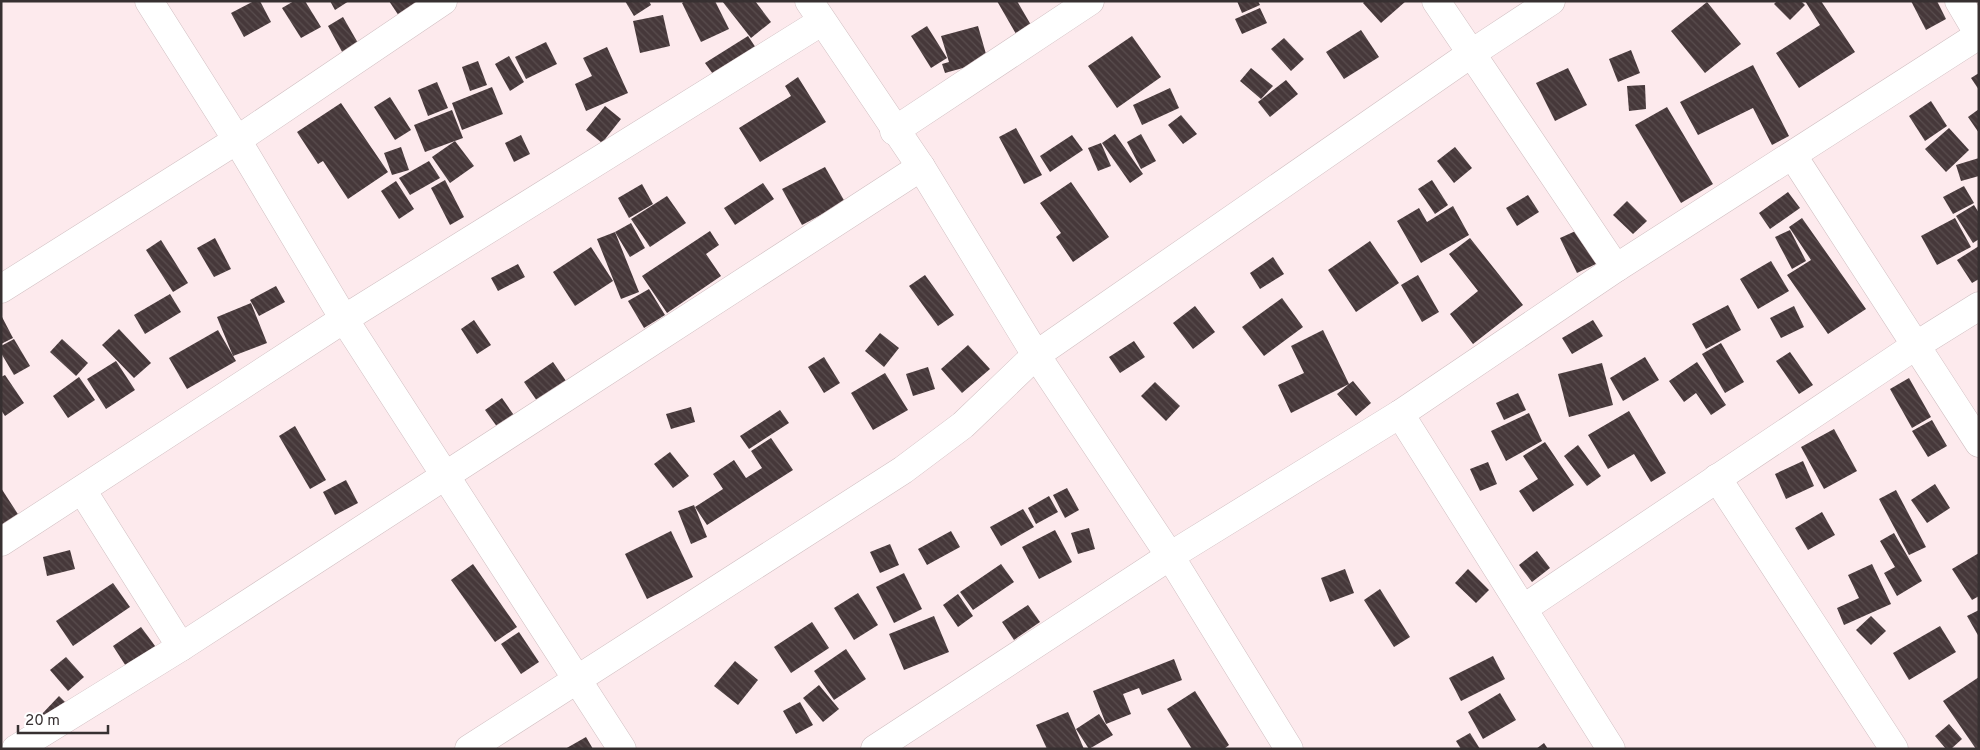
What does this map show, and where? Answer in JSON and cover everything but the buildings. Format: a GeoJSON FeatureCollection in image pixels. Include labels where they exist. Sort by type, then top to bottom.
{"type":"FeatureCollection","features":[{"type":"Feature","properties":{"kind":"street"},"geometry":{"type":"LineString","coordinates":[[149,1],[238,140],[344,320],[576,681],[622,749]]}},
{"type":"Feature","properties":{"kind":"street"},"geometry":{"type":"LineString","coordinates":[[1,289],[238,140],[443,1]]}},
{"type":"Feature","properties":{"kind":"street"},"geometry":{"type":"LineString","coordinates":[[894,131],[1090,1]]}},
{"type":"Feature","properties":{"kind":"street"},"geometry":{"type":"LineString","coordinates":[[1436,1],[1616,268]]}},
{"type":"Feature","properties":{"kind":"street"},"geometry":{"type":"LineString","coordinates":[[469,749],[903,470],[963,425],[1036,355],[1472,53],[1551,1]]}},
{"type":"Feature","properties":{"kind":"street"},"geometry":{"type":"LineString","coordinates":[[875,749],[1170,556],[1400,414],[1616,268],[1979,35],[1958,1]]}},
{"type":"Feature","properties":{"kind":"street"},"geometry":{"type":"LineString","coordinates":[[1,542],[815,12],[894,131],[921,167],[1036,355],[1170,556],[1287,748]]}},
{"type":"Feature","properties":{"kind":"street"},"geometry":{"type":"LineString","coordinates":[[1793,156],[1979,444]]}},
{"type":"Feature","properties":{"kind":"street"},"geometry":{"type":"LineString","coordinates":[[16,749],[181,647],[921,167]]}},
{"type":"Feature","properties":{"kind":"street"},"geometry":{"type":"LineString","coordinates":[[1524,608],[1915,346],[1979,306]]}},
{"type":"Feature","properties":{"kind":"street"},"geometry":{"type":"LineString","coordinates":[[1400,414],[1612,749]]}},
{"type":"Feature","properties":{"kind":"street"},"geometry":{"type":"LineString","coordinates":[[1717,478],[1894,749]]}},
{"type":"Feature","properties":{"kind":"street"},"geometry":{"type":"LineString","coordinates":[[82,490],[181,647]]}}]}
